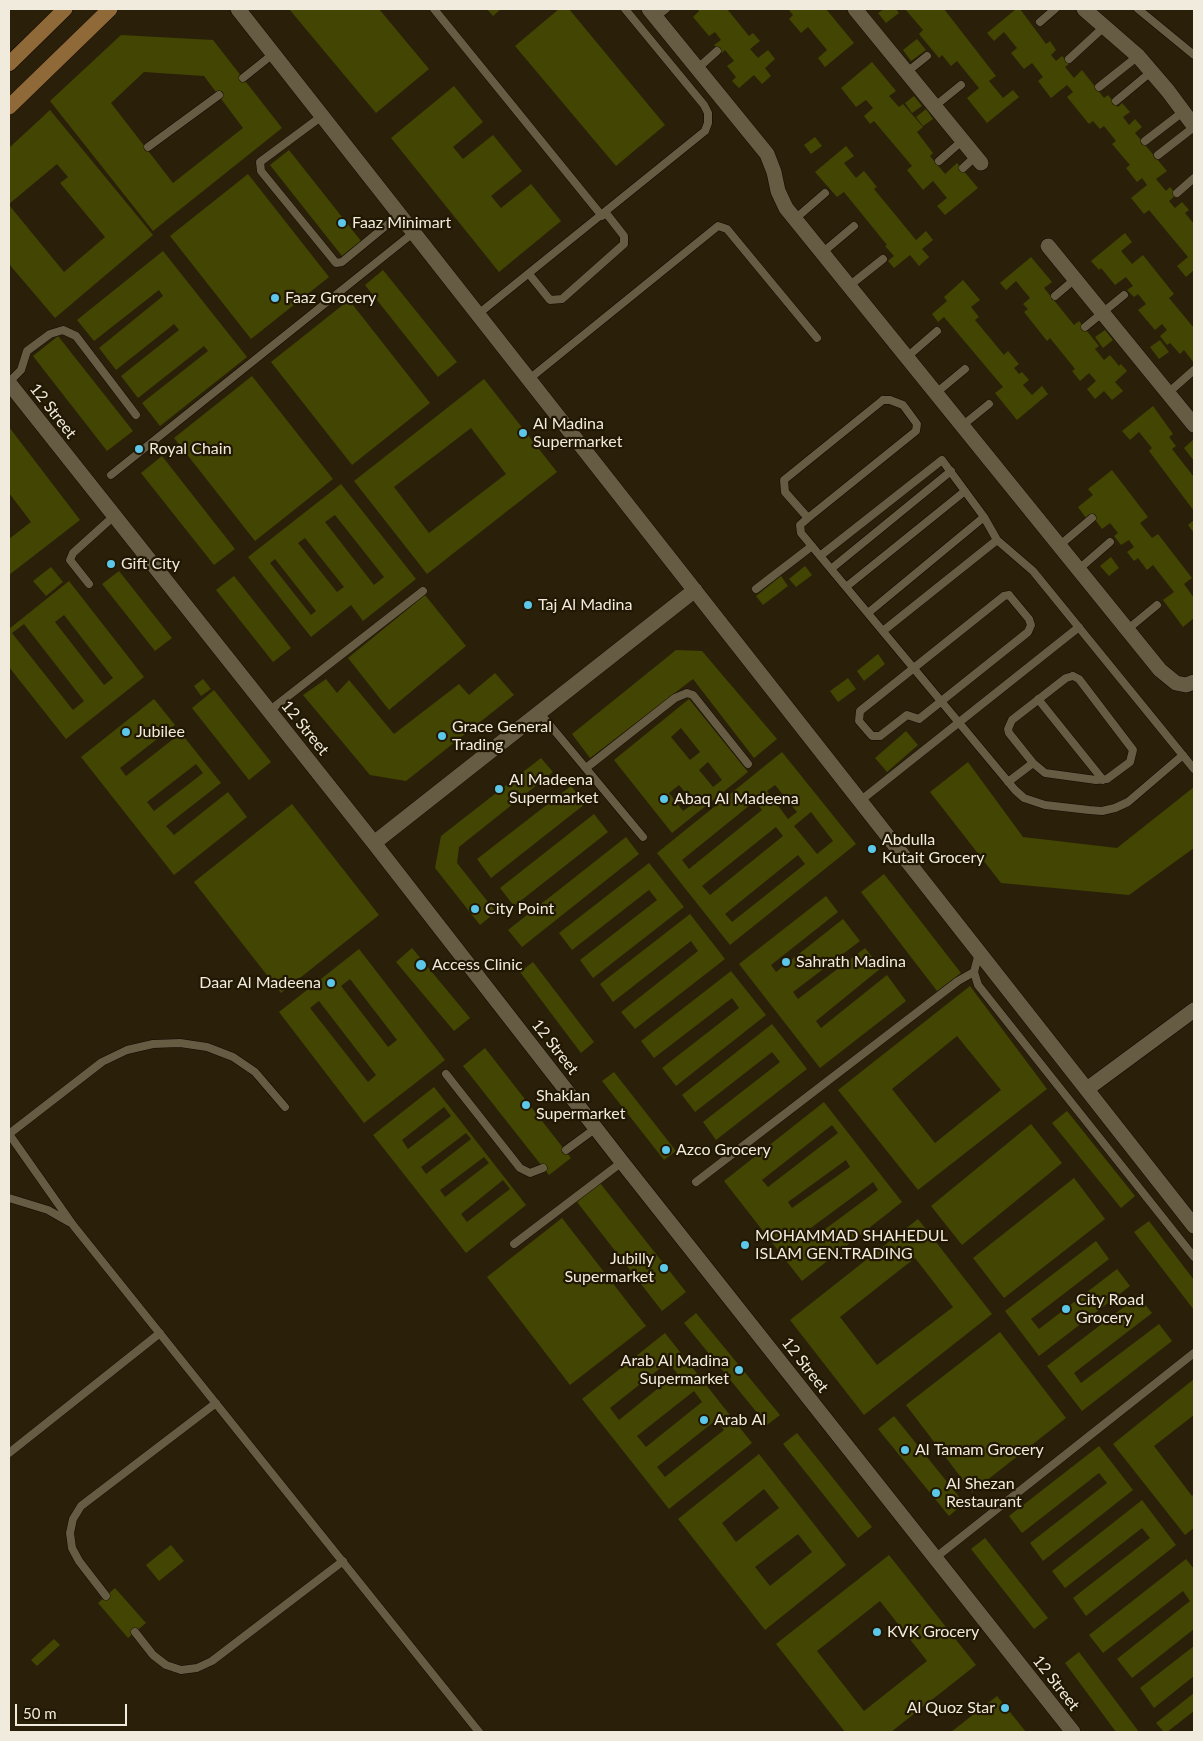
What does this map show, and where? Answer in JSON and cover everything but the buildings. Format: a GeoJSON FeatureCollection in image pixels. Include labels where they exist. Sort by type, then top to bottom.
{"type":"FeatureCollection","features":[{"type":"Feature","properties":{"kind":"street"},"geometry":{"type":"LineString","coordinates":[[9,107],[110,9]]}},
{"type":"Feature","properties":{"kind":"street"},"geometry":{"type":"LineString","coordinates":[[238,9],[477,316],[1194,1226]]}},
{"type":"Feature","properties":{"kind":"street"},"geometry":{"type":"LineString","coordinates":[[855,9],[979,159]]}},
{"type":"Feature","properties":{"kind":"street"},"geometry":{"type":"LineString","coordinates":[[1084,9],[1138,56],[1152,71],[1194,126]]}},
{"type":"Feature","properties":{"kind":"street"},"geometry":{"type":"LineString","coordinates":[[9,64],[60,11]]}},
{"type":"Feature","properties":{"kind":"street"},"geometry":{"type":"LineString","coordinates":[[657,12],[698,68],[767,154],[781,200],[822,253],[1168,678],[1176,683],[1186,685],[1194,682]]}},
{"type":"Feature","properties":{"kind":"street"},"geometry":{"type":"LineString","coordinates":[[1048,246],[1194,425]]}},
{"type":"Feature","properties":{"kind":"street","name":"12 Street"},"geometry":{"type":"LineString","coordinates":[[9,383],[374,843],[622,1162],[1073,1732]]}},
{"type":"Feature","properties":{"kind":"street"},"geometry":{"type":"LineString","coordinates":[[374,843],[694,590]]}},
{"type":"Feature","properties":{"kind":"street"},"geometry":{"type":"LineString","coordinates":[[1087,1089],[1194,1010]]}},
{"type":"Feature","properties":{"kind":"lane"},"geometry":{"type":"LineString","coordinates":[[434,9],[624,236],[624,244],[562,299],[550,300],[530,274]]}},
{"type":"Feature","properties":{"kind":"lane"},"geometry":{"type":"LineString","coordinates":[[477,316],[705,131],[708,123],[708,114],[704,105],[625,9]]}},
{"type":"Feature","properties":{"kind":"lane"},"geometry":{"type":"LineString","coordinates":[[1040,22],[1055,9]]}},
{"type":"Feature","properties":{"kind":"lane"},"geometry":{"type":"LineString","coordinates":[[1138,9],[1194,55]]}},
{"type":"Feature","properties":{"kind":"lane"},"geometry":{"type":"LineString","coordinates":[[1069,59],[1105,26]]}},
{"type":"Feature","properties":{"kind":"lane"},"geometry":{"type":"LineString","coordinates":[[698,68],[717,51]]}},
{"type":"Feature","properties":{"kind":"lane"},"geometry":{"type":"LineString","coordinates":[[243,78],[273,54]]}},
{"type":"Feature","properties":{"kind":"lane"},"geometry":{"type":"LineString","coordinates":[[907,72],[927,56]]}},
{"type":"Feature","properties":{"kind":"lane"},"geometry":{"type":"LineString","coordinates":[[1099,87],[1138,56]]}},
{"type":"Feature","properties":{"kind":"lane"},"geometry":{"type":"LineString","coordinates":[[1116,101],[1152,71]]}},
{"type":"Feature","properties":{"kind":"lane"},"geometry":{"type":"LineString","coordinates":[[935,106],[960,85]]}},
{"type":"Feature","properties":{"kind":"lane"},"geometry":{"type":"LineString","coordinates":[[148,148],[218,95]]}},
{"type":"Feature","properties":{"kind":"lane"},"geometry":{"type":"LineString","coordinates":[[1145,141],[1184,111]]}},
{"type":"Feature","properties":{"kind":"lane"},"geometry":{"type":"LineString","coordinates":[[322,116],[260,162],[261,171],[336,263],[342,262],[399,214]]}},
{"type":"Feature","properties":{"kind":"lane"},"geometry":{"type":"LineString","coordinates":[[1158,155],[1194,126]]}},
{"type":"Feature","properties":{"kind":"lane"},"geometry":{"type":"LineString","coordinates":[[939,161],[963,140]]}},
{"type":"Feature","properties":{"kind":"lane"},"geometry":{"type":"LineString","coordinates":[[963,168],[979,159]]}},
{"type":"Feature","properties":{"kind":"lane"},"geometry":{"type":"LineString","coordinates":[[1177,193],[1194,178]]}},
{"type":"Feature","properties":{"kind":"lane"},"geometry":{"type":"LineString","coordinates":[[795,219],[826,193]]}},
{"type":"Feature","properties":{"kind":"lane"},"geometry":{"type":"LineString","coordinates":[[528,380],[718,226],[727,229],[817,338]]}},
{"type":"Feature","properties":{"kind":"lane"},"geometry":{"type":"LineString","coordinates":[[822,253],[854,226]]}},
{"type":"Feature","properties":{"kind":"lane"},"geometry":{"type":"LineString","coordinates":[[111,475],[413,233]]}},
{"type":"Feature","properties":{"kind":"lane"},"geometry":{"type":"LineString","coordinates":[[849,286],[883,259]]}},
{"type":"Feature","properties":{"kind":"lane"},"geometry":{"type":"LineString","coordinates":[[1055,296],[1075,279]]}},
{"type":"Feature","properties":{"kind":"lane"},"geometry":{"type":"LineString","coordinates":[[1085,327],[1124,295]]}},
{"type":"Feature","properties":{"kind":"lane"},"geometry":{"type":"LineString","coordinates":[[9,383],[21,370],[27,351],[50,334],[63,330],[76,336],[136,416]]}},
{"type":"Feature","properties":{"kind":"lane"},"geometry":{"type":"LineString","coordinates":[[907,357],[937,331]]}},
{"type":"Feature","properties":{"kind":"lane"},"geometry":{"type":"LineString","coordinates":[[936,393],[965,369]]}},
{"type":"Feature","properties":{"kind":"lane"},"geometry":{"type":"LineString","coordinates":[[1168,393],[1194,370]]}},
{"type":"Feature","properties":{"kind":"lane"},"geometry":{"type":"LineString","coordinates":[[808,518],[783,488],[786,477],[877,404],[890,400],[903,405],[917,424],[916,431],[808,518],[799,528],[812,546],[1008,782],[1024,798],[1034,803],[1102,811],[1128,802],[1183,755]]}},
{"type":"Feature","properties":{"kind":"lane"},"geometry":{"type":"LineString","coordinates":[[963,426],[989,404]]}},
{"type":"Feature","properties":{"kind":"lane"},"geometry":{"type":"LineString","coordinates":[[820,556],[940,460],[943,460],[984,517],[997,540],[1033,571],[1194,769]]}},
{"type":"Feature","properties":{"kind":"lane"},"geometry":{"type":"LineString","coordinates":[[831,568],[951,471]]}},
{"type":"Feature","properties":{"kind":"lane"},"geometry":{"type":"LineString","coordinates":[[846,587],[965,491]]}},
{"type":"Feature","properties":{"kind":"lane"},"geometry":{"type":"LineString","coordinates":[[89,584],[70,560],[73,553],[114,516]]}},
{"type":"Feature","properties":{"kind":"lane"},"geometry":{"type":"LineString","coordinates":[[868,613],[984,517]]}},
{"type":"Feature","properties":{"kind":"lane"},"geometry":{"type":"LineString","coordinates":[[1060,545],[1092,518]]}},
{"type":"Feature","properties":{"kind":"lane"},"geometry":{"type":"LineString","coordinates":[[883,631],[997,540]]}},
{"type":"Feature","properties":{"kind":"lane"},"geometry":{"type":"LineString","coordinates":[[1079,569],[1110,542]]}},
{"type":"Feature","properties":{"kind":"lane"},"geometry":{"type":"LineString","coordinates":[[756,589],[812,546]]}},
{"type":"Feature","properties":{"kind":"lane"},"geometry":{"type":"LineString","coordinates":[[269,711],[423,591]]}},
{"type":"Feature","properties":{"kind":"lane"},"geometry":{"type":"LineString","coordinates":[[1009,595],[1014,598],[1029,619],[1031,625],[1028,632],[942,701],[919,719],[907,715],[880,736],[872,736],[860,721],[860,711],[1004,596],[1009,595]]}},
{"type":"Feature","properties":{"kind":"lane"},"geometry":{"type":"LineString","coordinates":[[1128,629],[1157,605]]}},
{"type":"Feature","properties":{"kind":"lane"},"geometry":{"type":"LineString","coordinates":[[860,801],[1079,627]]}},
{"type":"Feature","properties":{"kind":"lane"},"geometry":{"type":"LineString","coordinates":[[1069,676],[1078,679],[1133,750],[1130,762],[1111,777],[1103,780],[1053,775],[1038,769],[1033,763],[1012,738],[1008,728],[1012,720],[1069,676]]}},
{"type":"Feature","properties":{"kind":"lane"},"geometry":{"type":"LineString","coordinates":[[586,768],[675,698],[687,693],[693,695],[748,764]]}},
{"type":"Feature","properties":{"kind":"lane"},"geometry":{"type":"LineString","coordinates":[[1038,699],[1103,780]]}},
{"type":"Feature","properties":{"kind":"lane"},"geometry":{"type":"LineString","coordinates":[[539,712],[644,837]]}},
{"type":"Feature","properties":{"kind":"lane"},"geometry":{"type":"LineString","coordinates":[[1008,782],[1033,763]]}},
{"type":"Feature","properties":{"kind":"lane"},"geometry":{"type":"LineString","coordinates":[[979,953],[974,972],[978,986],[1194,1257]]}},
{"type":"Feature","properties":{"kind":"lane"},"geometry":{"type":"LineString","coordinates":[[696,1182],[958,981],[974,972]]}},
{"type":"Feature","properties":{"kind":"lane"},"geometry":{"type":"LineString","coordinates":[[285,1107],[255,1072],[232,1057],[207,1047],[189,1044],[153,1044],[127,1050],[102,1062],[9,1134],[73,1225],[479,1732]]}},
{"type":"Feature","properties":{"kind":"lane"},"geometry":{"type":"LineString","coordinates":[[446,1074],[520,1168],[530,1172],[543,1168]]}},
{"type":"Feature","properties":{"kind":"lane"},"geometry":{"type":"LineString","coordinates":[[566,1150],[596,1128]]}},
{"type":"Feature","properties":{"kind":"lane"},"geometry":{"type":"LineString","coordinates":[[514,1244],[622,1162]]}},
{"type":"Feature","properties":{"kind":"lane"},"geometry":{"type":"LineString","coordinates":[[9,1198],[48,1210],[73,1225]]}},
{"type":"Feature","properties":{"kind":"lane"},"geometry":{"type":"LineString","coordinates":[[9,1453],[160,1333]]}},
{"type":"Feature","properties":{"kind":"lane"},"geometry":{"type":"LineString","coordinates":[[935,1558],[1194,1353]]}},
{"type":"Feature","properties":{"kind":"lane"},"geometry":{"type":"LineString","coordinates":[[106,1596],[79,1561],[72,1548],[70,1533],[73,1519],[86,1502],[216,1403]]}},
{"type":"Feature","properties":{"kind":"lane"},"geometry":{"type":"LineString","coordinates":[[135,1632],[153,1655],[166,1665],[182,1670],[198,1668],[212,1661],[343,1561]]}},
{"type":"Feature","properties":{"kind":"place","name":"Faaz Minimart"},"geometry":{"type":"Point","coordinates":[342,223]}},
{"type":"Feature","properties":{"kind":"place","name":"Faaz Grocery"},"geometry":{"type":"Point","coordinates":[275,298]}},
{"type":"Feature","properties":{"kind":"place","name":"Al Madina Supermarket"},"geometry":{"type":"Point","coordinates":[523,433]}},
{"type":"Feature","properties":{"kind":"place","name":"Royal Chain"},"geometry":{"type":"Point","coordinates":[139,449]}},
{"type":"Feature","properties":{"kind":"place","name":"Gift City"},"geometry":{"type":"Point","coordinates":[111,564]}},
{"type":"Feature","properties":{"kind":"place","name":"Taj Al Madina"},"geometry":{"type":"Point","coordinates":[528,605]}},
{"type":"Feature","properties":{"kind":"place","name":"Jubilee"},"geometry":{"type":"Point","coordinates":[126,732]}},
{"type":"Feature","properties":{"kind":"place","name":"Grace General Trading"},"geometry":{"type":"Point","coordinates":[442,736]}},
{"type":"Feature","properties":{"kind":"place","name":"Al Madeena Supermarket"},"geometry":{"type":"Point","coordinates":[499,789]}},
{"type":"Feature","properties":{"kind":"place","name":"Abaq Al Madeena"},"geometry":{"type":"Point","coordinates":[664,799]}},
{"type":"Feature","properties":{"kind":"place","name":"Abdulla Kutait Grocery"},"geometry":{"type":"Point","coordinates":[872,849]}},
{"type":"Feature","properties":{"kind":"place","name":"City Point"},"geometry":{"type":"Point","coordinates":[475,909]}},
{"type":"Feature","properties":{"kind":"place","name":"Sahrath Madina"},"geometry":{"type":"Point","coordinates":[786,962]}},
{"type":"Feature","properties":{"kind":"place","name":"Access Clinic"},"geometry":{"type":"Point","coordinates":[421,965]}},
{"type":"Feature","properties":{"kind":"place","name":"Daar Al Madeena"},"geometry":{"type":"Point","coordinates":[331,983]}},
{"type":"Feature","properties":{"kind":"place","name":"Shaklan Supermarket"},"geometry":{"type":"Point","coordinates":[526,1105]}},
{"type":"Feature","properties":{"kind":"place","name":"Azco Grocery"},"geometry":{"type":"Point","coordinates":[666,1150]}},
{"type":"Feature","properties":{"kind":"place","name":"MOHAMMAD SHAHEDUL ISLAM GEN.TRADING"},"geometry":{"type":"Point","coordinates":[745,1245]}},
{"type":"Feature","properties":{"kind":"place","name":"Jubilly Supermarket"},"geometry":{"type":"Point","coordinates":[664,1268]}},
{"type":"Feature","properties":{"kind":"place","name":"City Road Grocery"},"geometry":{"type":"Point","coordinates":[1066,1309]}},
{"type":"Feature","properties":{"kind":"place","name":"Arab Al Madina Supermarket"},"geometry":{"type":"Point","coordinates":[739,1370]}},
{"type":"Feature","properties":{"kind":"place","name":"Arab Al"},"geometry":{"type":"Point","coordinates":[704,1420]}},
{"type":"Feature","properties":{"kind":"place","name":"Al Tamam Grocery"},"geometry":{"type":"Point","coordinates":[905,1450]}},
{"type":"Feature","properties":{"kind":"place","name":"Al Shezan Restaurant"},"geometry":{"type":"Point","coordinates":[936,1493]}},
{"type":"Feature","properties":{"kind":"place","name":"KVK Grocery"},"geometry":{"type":"Point","coordinates":[877,1632]}},
{"type":"Feature","properties":{"kind":"place","name":"Al Quoz Star"},"geometry":{"type":"Point","coordinates":[1005,1708]}}]}
